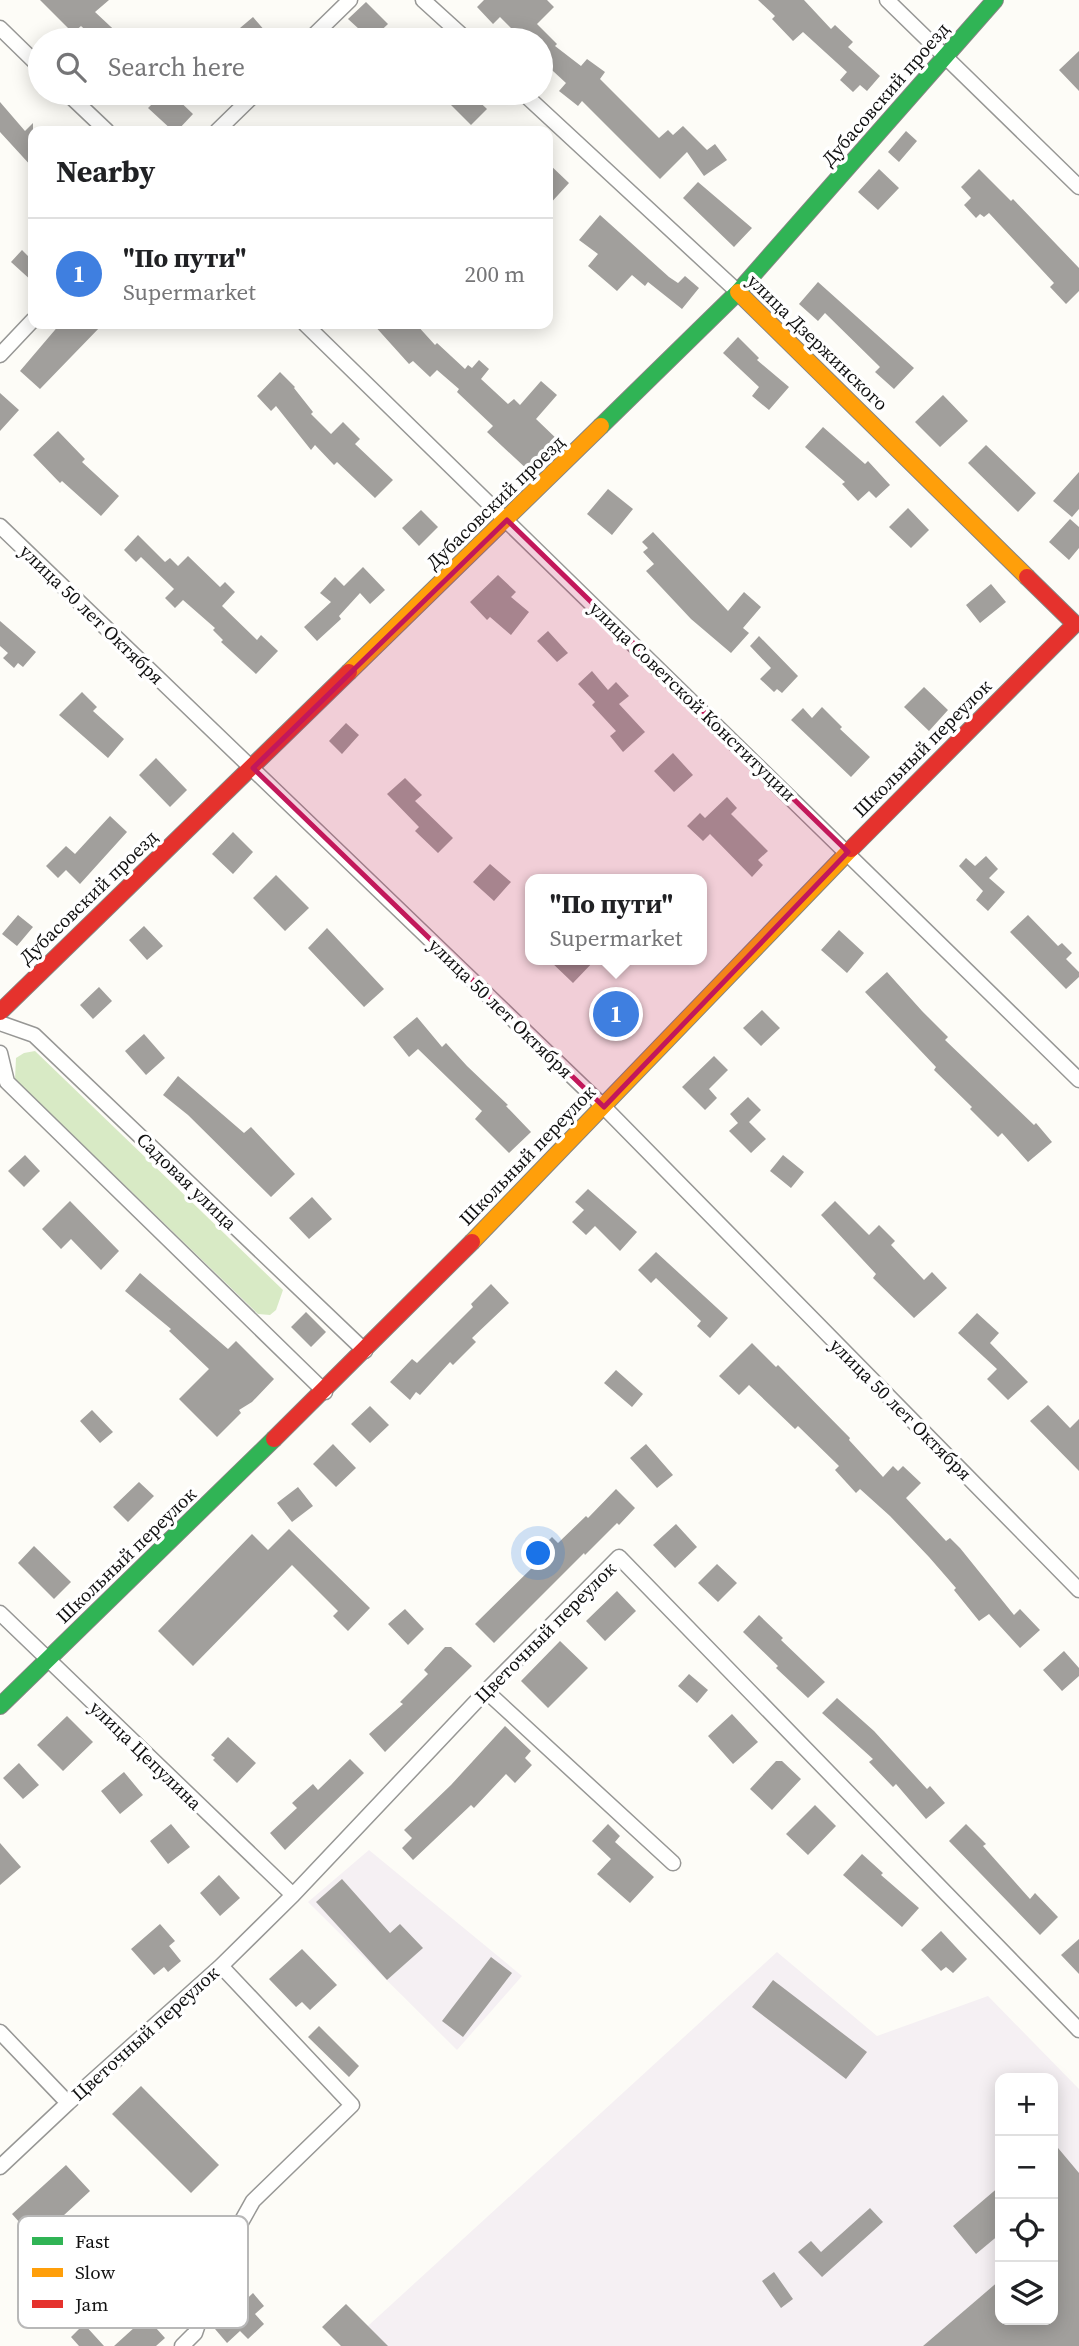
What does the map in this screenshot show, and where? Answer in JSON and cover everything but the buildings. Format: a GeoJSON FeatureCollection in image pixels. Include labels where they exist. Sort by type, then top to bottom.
{"type":"FeatureCollection","features":[{"type":"Feature","properties":{"kind":"main road","name":"Дубасовский проезд"},"geometry":{"type":"LineString","coordinates":[[0,1012],[738,292],[995,0]]}},
{"type":"Feature","properties":{"kind":"main road","name":"улица Дзержинского"},"geometry":{"type":"LineString","coordinates":[[738,292],[1077,626]]}},
{"type":"Feature","properties":{"kind":"main road","name":"Школьный переулок"},"geometry":{"type":"LineString","coordinates":[[0,1706],[325,1392],[604,1107],[848,852],[1077,626]]}},
{"type":"Feature","properties":{"kind":"street"},"geometry":{"type":"LineString","coordinates":[[321,28],[350,0]]}},
{"type":"Feature","properties":{"kind":"street"},"geometry":{"type":"LineString","coordinates":[[423,0],[454,28]]}},
{"type":"Feature","properties":{"kind":"street"},"geometry":{"type":"LineString","coordinates":[[887,0],[1079,187]]}},
{"type":"Feature","properties":{"kind":"street"},"geometry":{"type":"LineString","coordinates":[[0,28],[28,55]]}},
{"type":"Feature","properties":{"kind":"street"},"geometry":{"type":"LineString","coordinates":[[80,105],[102,126]]}},
{"type":"Feature","properties":{"kind":"street"},"geometry":{"type":"LineString","coordinates":[[222,126],[244,105]]}},
{"type":"Feature","properties":{"kind":"street","name":"улица Дзержинского"},"geometry":{"type":"LineString","coordinates":[[536,105],[738,292]]}},
{"type":"Feature","properties":{"kind":"street"},"geometry":{"type":"LineString","coordinates":[[0,355],[28,325]]}},
{"type":"Feature","properties":{"kind":"street","name":"улица Советской Конституции"},"geometry":{"type":"LineString","coordinates":[[310,329],[1079,1080]]}},
{"type":"Feature","properties":{"kind":"street","name":"улица 50 лет Октября"},"geometry":{"type":"LineString","coordinates":[[0,526],[604,1107],[1079,1590]]}},
{"type":"Feature","properties":{"kind":"street","name":"Садовая улица"},"geometry":{"type":"LineString","coordinates":[[0,1023],[34,1035],[365,1351]]}},
{"type":"Feature","properties":{"kind":"street"},"geometry":{"type":"LineString","coordinates":[[0,1053],[7,1082],[325,1392]]}},
{"type":"Feature","properties":{"kind":"street","name":"Цветочный переулок"},"geometry":{"type":"LineString","coordinates":[[0,2167],[221,1966],[619,1557],[1079,2030]]}},
{"type":"Feature","properties":{"kind":"street","name":"улица Цепулина"},"geometry":{"type":"LineString","coordinates":[[0,1613],[293,1895]]}},
{"type":"Feature","properties":{"kind":"street"},"geometry":{"type":"LineString","coordinates":[[486,1692],[673,1863]]}},
{"type":"Feature","properties":{"kind":"street"},"geometry":{"type":"LineString","coordinates":[[221,1966],[352,2105],[253,2201],[245,2216]]}},
{"type":"Feature","properties":{"kind":"street"},"geometry":{"type":"LineString","coordinates":[[0,2032],[68,2103]]}},
{"type":"Feature","properties":{"kind":"street"},"geometry":{"type":"LineString","coordinates":[[182,2346],[197,2328]]}},
{"type":"Feature","properties":{"kind":"highlighted area"},"geometry":{"type":"Polygon","coordinates":[[[507,520],[848,852],[604,1107],[253,768],[507,520]]]}},
{"type":"Feature","properties":{"kind":"shaded area"},"geometry":{"type":"Polygon","coordinates":[[[369,1850],[522,1976],[457,2050],[308,1902],[369,1850]]]}},
{"type":"Feature","properties":{"kind":"shaded area"},"geometry":{"type":"Polygon","coordinates":[[[777,1952],[877,2036],[988,1996],[1079,2089],[1079,2346],[346,2346],[777,1952]]]}},
{"type":"Feature","properties":{"kind":"green space"},"geometry":{"type":"Polygon","coordinates":[[[35,1051],[283,1290],[276,1310],[270,1315],[258,1314],[15,1079],[16,1058],[35,1051]]]}},
{"type":"Feature","properties":{"kind":"traffic: fast"},"geometry":{"type":"LineString","coordinates":[[601,426],[738,292],[995,0]]}},
{"type":"Feature","properties":{"kind":"traffic: fast"},"geometry":{"type":"LineString","coordinates":[[0,1706],[274,1439]]}},
{"type":"Feature","properties":{"kind":"traffic: slow"},"geometry":{"type":"LineString","coordinates":[[738,292],[1027,577]]}},
{"type":"Feature","properties":{"kind":"traffic: slow"},"geometry":{"type":"LineString","coordinates":[[349,672],[601,426]]}},
{"type":"Feature","properties":{"kind":"traffic: slow"},"geometry":{"type":"LineString","coordinates":[[472,1242],[851,849]]}},
{"type":"Feature","properties":{"kind":"traffic: jam"},"geometry":{"type":"LineString","coordinates":[[851,849],[1075,624],[1027,577]]}},
{"type":"Feature","properties":{"kind":"traffic: jam"},"geometry":{"type":"LineString","coordinates":[[0,1012],[349,672]]}},
{"type":"Feature","properties":{"kind":"traffic: jam"},"geometry":{"type":"LineString","coordinates":[[274,1439],[472,1242]]}},
{"type":"Feature","properties":{"kind":"place","name":"\"По пути\""},"geometry":{"type":"Point","coordinates":[616,1014]}}]}
